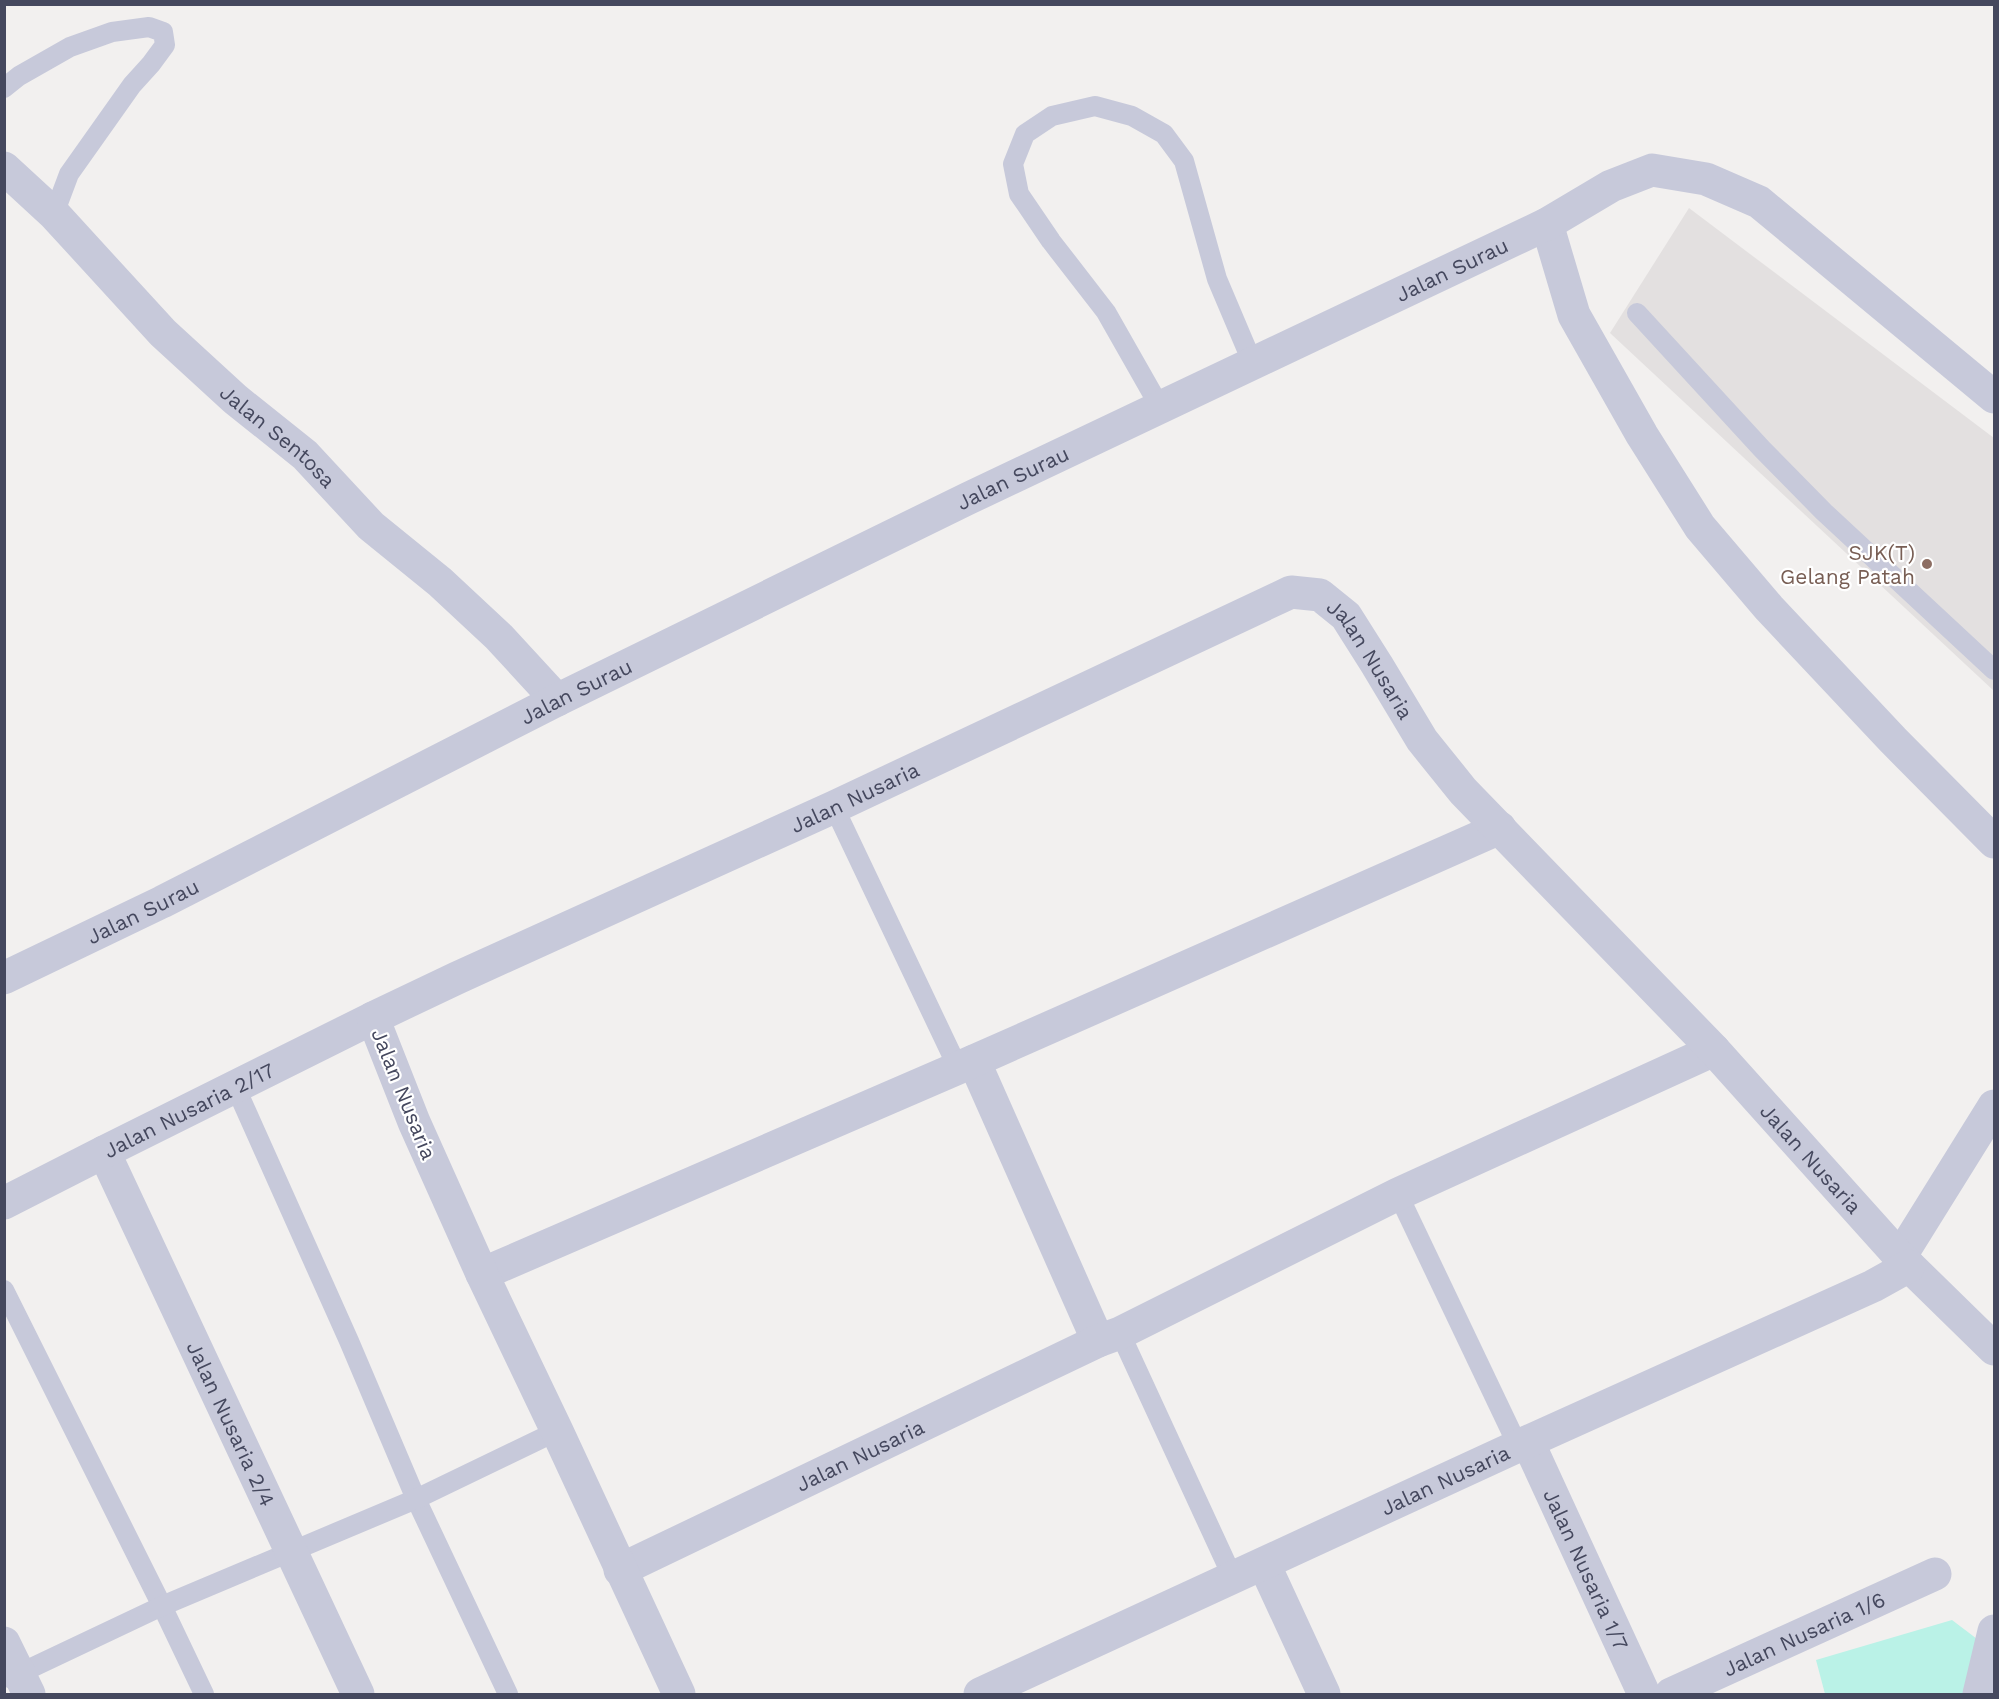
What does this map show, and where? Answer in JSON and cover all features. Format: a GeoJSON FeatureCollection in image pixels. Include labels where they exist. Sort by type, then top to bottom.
{"type":"FeatureCollection","features":[{"type":"Feature","properties":{"kind":"street","name":"Jalan Sentosa"},"geometry":{"type":"LineString","coordinates":[[4,168],[54,214],[163,333],[235,399],[305,455],[371,525],[440,582],[499,637],[557,700]]}},
{"type":"Feature","properties":{"kind":"street","name":"Jalan Surau"},"geometry":{"type":"LineString","coordinates":[[4,978],[162,902],[557,700],[969,498],[1547,224],[1611,186],[1652,170],[1706,179],[1759,202],[1995,397]]}},
{"type":"Feature","properties":{"kind":"street"},"geometry":{"type":"LineString","coordinates":[[1547,224],[1574,315],[1642,435],[1701,527],[1784,624],[1893,740],[1995,842]]}},
{"type":"Feature","properties":{"kind":"street","name":"Jalan Nusaria"},"geometry":{"type":"LineString","coordinates":[[679,1695],[482,1274],[414,1122],[373,1018],[834,807],[1291,592],[1320,595],[1346,616],[1422,740],[1463,791],[1714,1050],[1905,1261],[1995,1349]]}},
{"type":"Feature","properties":{"kind":"street"},"geometry":{"type":"LineString","coordinates":[[482,1274],[966,1065],[1500,828]]}},
{"type":"Feature","properties":{"kind":"street","name":"Jalan Nusaria 2/17"},"geometry":{"type":"LineString","coordinates":[[4,1203],[373,1018]]}},
{"type":"Feature","properties":{"kind":"street","name":"Jalan Nusaria"},"geometry":{"type":"LineString","coordinates":[[620,1570],[1109,1337],[1398,1194],[1714,1050]]}},
{"type":"Feature","properties":{"kind":"street"},"geometry":{"type":"LineString","coordinates":[[966,1065],[1109,1337]]}},
{"type":"Feature","properties":{"kind":"street"},"geometry":{"type":"LineString","coordinates":[[1905,1261],[1995,1106]]}},
{"type":"Feature","properties":{"kind":"street","name":"Jalan Nusaria 2/4"},"geometry":{"type":"LineString","coordinates":[[104,1152],[358,1695]]}},
{"type":"Feature","properties":{"kind":"street","name":"Jalan Nusaria"},"geometry":{"type":"LineString","coordinates":[[994,1692],[1523,1444],[1862,1291],[1905,1261]]}},
{"type":"Feature","properties":{"kind":"street","name":"Jalan Nusaria 1/7"},"geometry":{"type":"LineString","coordinates":[[1523,1444],[1644,1695]]}},
{"type":"Feature","properties":{"kind":"street"},"geometry":{"type":"LineString","coordinates":[[1264,1564],[1324,1695]]}},
{"type":"Feature","properties":{"kind":"street","name":"Jalan Nusaria 1/6"},"geometry":{"type":"LineString","coordinates":[[1671,1695],[1935,1574]]}},
{"type":"Feature","properties":{"kind":"street"},"geometry":{"type":"LineString","coordinates":[[1979,1695],[1995,1631]]}},
{"type":"Feature","properties":{"kind":"street"},"geometry":{"type":"LineString","coordinates":[[4,1643],[17,1683]]}},
{"type":"Feature","properties":{"kind":"lane"},"geometry":{"type":"LineString","coordinates":[[4,88],[19,76],[70,46],[112,32],[149,27],[163,32],[165,45],[132,84],[69,174],[54,214]]}},
{"type":"Feature","properties":{"kind":"lane"},"geometry":{"type":"LineString","coordinates":[[1160,407],[1106,312],[1051,241],[1019,194],[1013,164],[1025,134],[1052,116],[1095,106],[1132,116],[1164,134],[1184,160],[1217,279],[1253,364]]}},
{"type":"Feature","properties":{"kind":"lane"},"geometry":{"type":"LineString","coordinates":[[1637,313],[1762,449],[1824,512],[1995,670]]}},
{"type":"Feature","properties":{"kind":"lane"},"geometry":{"type":"LineString","coordinates":[[834,807],[966,1065]]}},
{"type":"Feature","properties":{"kind":"lane"},"geometry":{"type":"LineString","coordinates":[[235,1086],[349,1341],[416,1499],[508,1695]]}},
{"type":"Feature","properties":{"kind":"lane"},"geometry":{"type":"LineString","coordinates":[[1398,1194],[1523,1444]]}},
{"type":"Feature","properties":{"kind":"lane"},"geometry":{"type":"LineString","coordinates":[[4,1290],[204,1695]]}},
{"type":"Feature","properties":{"kind":"lane"},"geometry":{"type":"LineString","coordinates":[[1109,1337],[1233,1578]]}},
{"type":"Feature","properties":{"kind":"lane"},"geometry":{"type":"LineString","coordinates":[[17,1683],[162,1606],[416,1499],[557,1431]]}},
{"type":"Feature","properties":{"kind":"shaded area","name":"SJK(T) Gelang Patah"},"geometry":{"type":"Polygon","coordinates":[[[1689,208],[1994,438],[1994,691],[1610,333],[1689,208]]]}},
{"type":"Feature","properties":{"kind":"green space"},"geometry":{"type":"Polygon","coordinates":[[[1952,1620],[1977,1639],[1963,1694],[1825,1694],[1816,1660],[1952,1620]]]}},
{"type":"Feature","properties":{"kind":"place","name":"SJK(T) Gelang Patah"},"geometry":{"type":"Point","coordinates":[1927,564]}}]}
